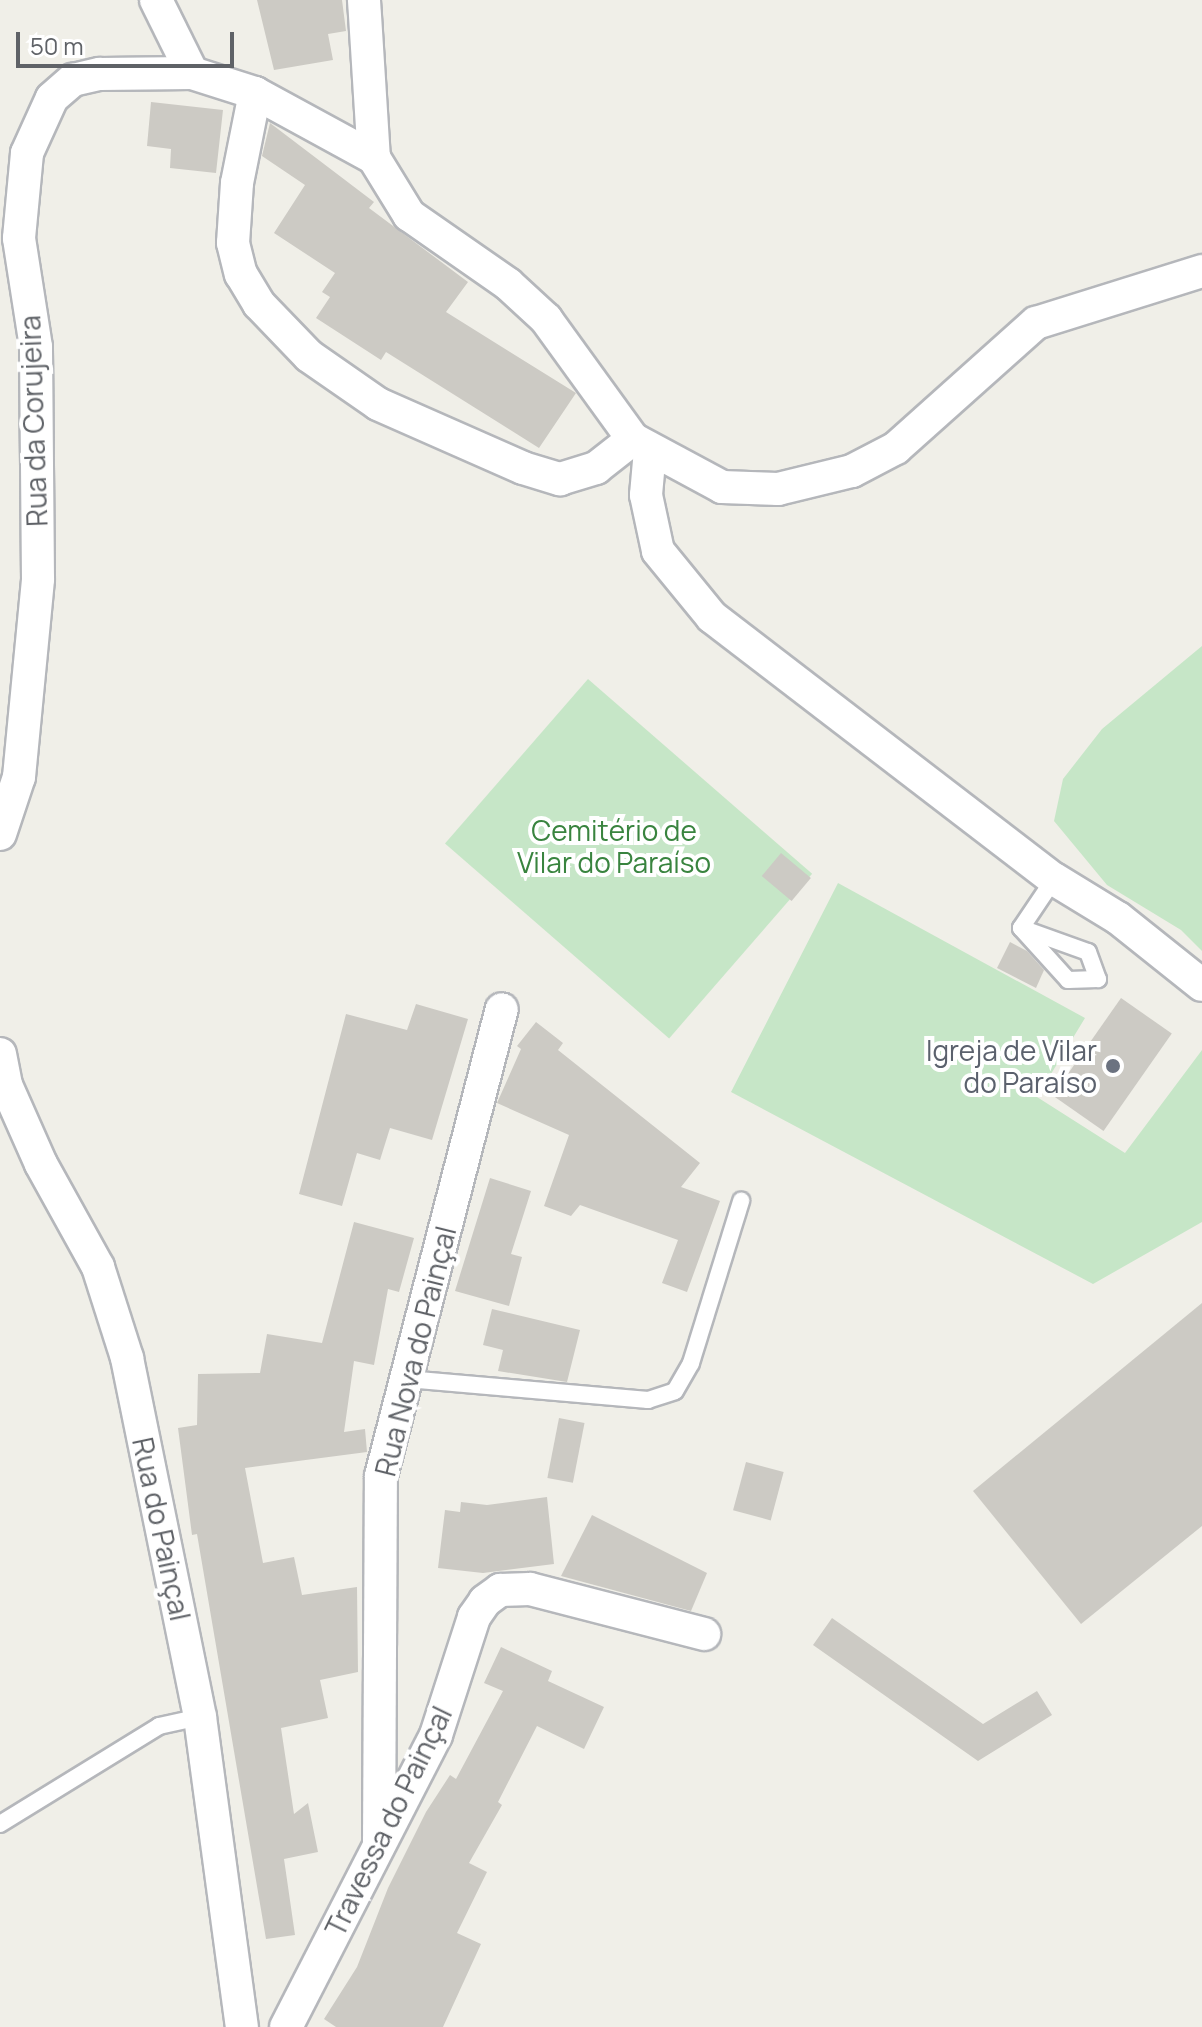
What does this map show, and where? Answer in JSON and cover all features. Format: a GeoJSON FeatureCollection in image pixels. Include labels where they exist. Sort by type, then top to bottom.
{"type":"FeatureCollection","features":[{"type":"Feature","properties":{"kind":"street"},"geometry":{"type":"LineString","coordinates":[[156,0],[192,73]]}},
{"type":"Feature","properties":{"kind":"street"},"geometry":{"type":"LineString","coordinates":[[364,0],[374,158]]}},
{"type":"Feature","properties":{"kind":"street","name":"Rua da Corujeira"},"geometry":{"type":"LineString","coordinates":[[0,834],[19,777],[38,579],[36,347],[19,238],[27,153],[52,98],[73,80],[100,74],[192,73],[255,93],[374,158],[409,215],[508,284],[546,319],[642,445],[722,487],[751,491],[817,482],[896,448],[1036,323],[1202,271]]}},
{"type":"Feature","properties":{"kind":"street"},"geometry":{"type":"LineString","coordinates":[[255,93],[237,183],[233,243],[241,274],[259,304],[309,356],[378,404],[523,468],[560,479],[580,477],[642,445],[646,495],[658,551],[685,590],[712,617],[1054,879],[1118,918],[1202,985]]}},
{"type":"Feature","properties":{"kind":"street","name":"Rua Nova do Painçal"},"geometry":{"type":"LineString","coordinates":[[379,1843],[381,1476],[502,1009]]}},
{"type":"Feature","properties":{"kind":"street","name":"Rua do Painçal"},"geometry":{"type":"LineString","coordinates":[[0,1054],[6,1085],[41,1164],[98,1267],[127,1358],[200,1717],[242,2027]]}},
{"type":"Feature","properties":{"kind":"street","name":"Travessa do Painçal"},"geometry":{"type":"LineString","coordinates":[[286,2027],[436,1735],[474,1617],[500,1590],[530,1589],[704,1634]]}},
{"type":"Feature","properties":{"kind":"lane"},"geometry":{"type":"LineString","coordinates":[[1021,928],[1054,879]]}},
{"type":"Feature","properties":{"kind":"lane"},"geometry":{"type":"LineString","coordinates":[[407,1379],[648,1400],[675,1391],[691,1363],[741,1201]]}},
{"type":"Feature","properties":{"kind":"lane"},"geometry":{"type":"LineString","coordinates":[[0,1824],[159,1726],[200,1717]]}},
{"type":"Feature","properties":{"kind":"green space"},"geometry":{"type":"Polygon","coordinates":[[[1202,646],[1202,951],[1181,930],[1107,885],[1054,821],[1063,779],[1102,729],[1202,646]]]}},
{"type":"Feature","properties":{"kind":"green space","name":"Cemitério de Vilar do Paraíso"},"geometry":{"type":"Polygon","coordinates":[[[588,679],[812,874],[669,1038],[445,844],[588,679]]]}},
{"type":"Feature","properties":{"kind":"green space"},"geometry":{"type":"Polygon","coordinates":[[[838,883],[1085,1018],[1037,1097],[1125,1153],[1202,1050],[1202,1222],[1093,1284],[731,1092],[838,883]]]}},
{"type":"Feature","properties":{"kind":"building"},"geometry":{"type":"Polygon","coordinates":[[[257,0],[342,0],[346,31],[328,34],[333,60],[274,70],[257,0]]]}},
{"type":"Feature","properties":{"kind":"building"},"geometry":{"type":"Polygon","coordinates":[[[151,102],[223,110],[216,173],[170,168],[171,149],[147,146],[151,102]]]}},
{"type":"Feature","properties":{"kind":"building"},"geometry":{"type":"Polygon","coordinates":[[[270,123],[374,202],[369,208],[468,282],[446,312],[576,393],[539,448],[386,352],[381,360],[316,318],[330,297],[322,292],[335,273],[274,233],[305,185],[262,156],[270,123]]]}},
{"type":"Feature","properties":{"kind":"building"},"geometry":{"type":"Polygon","coordinates":[[[781,853],[811,878],[792,901],[762,876],[781,853]]]}},
{"type":"Feature","properties":{"kind":"building"},"geometry":{"type":"Polygon","coordinates":[[[1010,942],[1027,951],[1044,970],[1036,988],[997,968],[1010,942]]]}},
{"type":"Feature","properties":{"kind":"building","name":"Igreja de Vilar do Paraíso"},"geometry":{"type":"Polygon","coordinates":[[[1121,998],[1172,1034],[1104,1131],[1053,1095],[1121,998]]]}},
{"type":"Feature","properties":{"kind":"building"},"geometry":{"type":"Polygon","coordinates":[[[416,1004],[468,1019],[432,1140],[390,1128],[380,1160],[357,1153],[342,1206],[299,1194],[346,1014],[407,1030],[416,1004]]]}},
{"type":"Feature","properties":{"kind":"building"},"geometry":{"type":"Polygon","coordinates":[[[536,1022],[563,1043],[558,1050],[700,1163],[681,1187],[720,1201],[687,1292],[662,1283],[678,1240],[580,1205],[571,1216],[544,1206],[569,1135],[497,1103],[521,1049],[517,1046],[536,1022]]]}},
{"type":"Feature","properties":{"kind":"building"},"geometry":{"type":"Polygon","coordinates":[[[490,1178],[531,1191],[511,1254],[522,1257],[509,1306],[455,1291],[490,1178]]]}},
{"type":"Feature","properties":{"kind":"building"},"geometry":{"type":"Polygon","coordinates":[[[354,1222],[414,1238],[399,1292],[388,1289],[374,1365],[354,1361],[344,1432],[365,1429],[367,1452],[245,1468],[263,1563],[294,1557],[302,1595],[357,1587],[358,1672],[320,1680],[328,1718],[281,1728],[294,1814],[308,1803],[318,1852],[284,1859],[295,1935],[266,1939],[197,1534],[192,1535],[178,1428],[197,1425],[198,1374],[260,1373],[267,1334],[322,1343],[354,1222]]]}},
{"type":"Feature","properties":{"kind":"building"},"geometry":{"type":"Polygon","coordinates":[[[1202,1303],[1202,1526],[1081,1624],[973,1491],[1202,1303]]]}},
{"type":"Feature","properties":{"kind":"building"},"geometry":{"type":"Polygon","coordinates":[[[492,1309],[580,1330],[567,1382],[498,1371],[503,1350],[483,1345],[492,1309]]]}},
{"type":"Feature","properties":{"kind":"building"},"geometry":{"type":"Polygon","coordinates":[[[559,1418],[585,1423],[573,1483],[547,1478],[559,1418]]]}},
{"type":"Feature","properties":{"kind":"building"},"geometry":{"type":"Polygon","coordinates":[[[746,1462],[784,1472],[771,1520],[733,1510],[746,1462]]]}},
{"type":"Feature","properties":{"kind":"building"},"geometry":{"type":"Polygon","coordinates":[[[547,1497],[554,1564],[483,1573],[438,1568],[445,1510],[460,1512],[461,1502],[487,1505],[547,1497]]]}},
{"type":"Feature","properties":{"kind":"building"},"geometry":{"type":"Polygon","coordinates":[[[592,1515],[707,1573],[691,1611],[561,1576],[592,1515]]]}},
{"type":"Feature","properties":{"kind":"building"},"geometry":{"type":"Polygon","coordinates":[[[832,1618],[983,1724],[1037,1691],[1052,1715],[978,1761],[813,1645],[832,1618]]]}},
{"type":"Feature","properties":{"kind":"building"},"geometry":{"type":"Polygon","coordinates":[[[501,1647],[552,1671],[548,1681],[604,1707],[584,1749],[537,1726],[498,1802],[502,1805],[469,1863],[487,1872],[457,1933],[481,1944],[443,2027],[336,2027],[324,2019],[357,1967],[388,1888],[426,1812],[450,1775],[456,1779],[503,1691],[484,1683],[501,1647]]]}},
{"type":"Feature","properties":{"kind":"place","name":"Igreja de Vilar do Paraíso"},"geometry":{"type":"Point","coordinates":[1113,1066]}}]}
